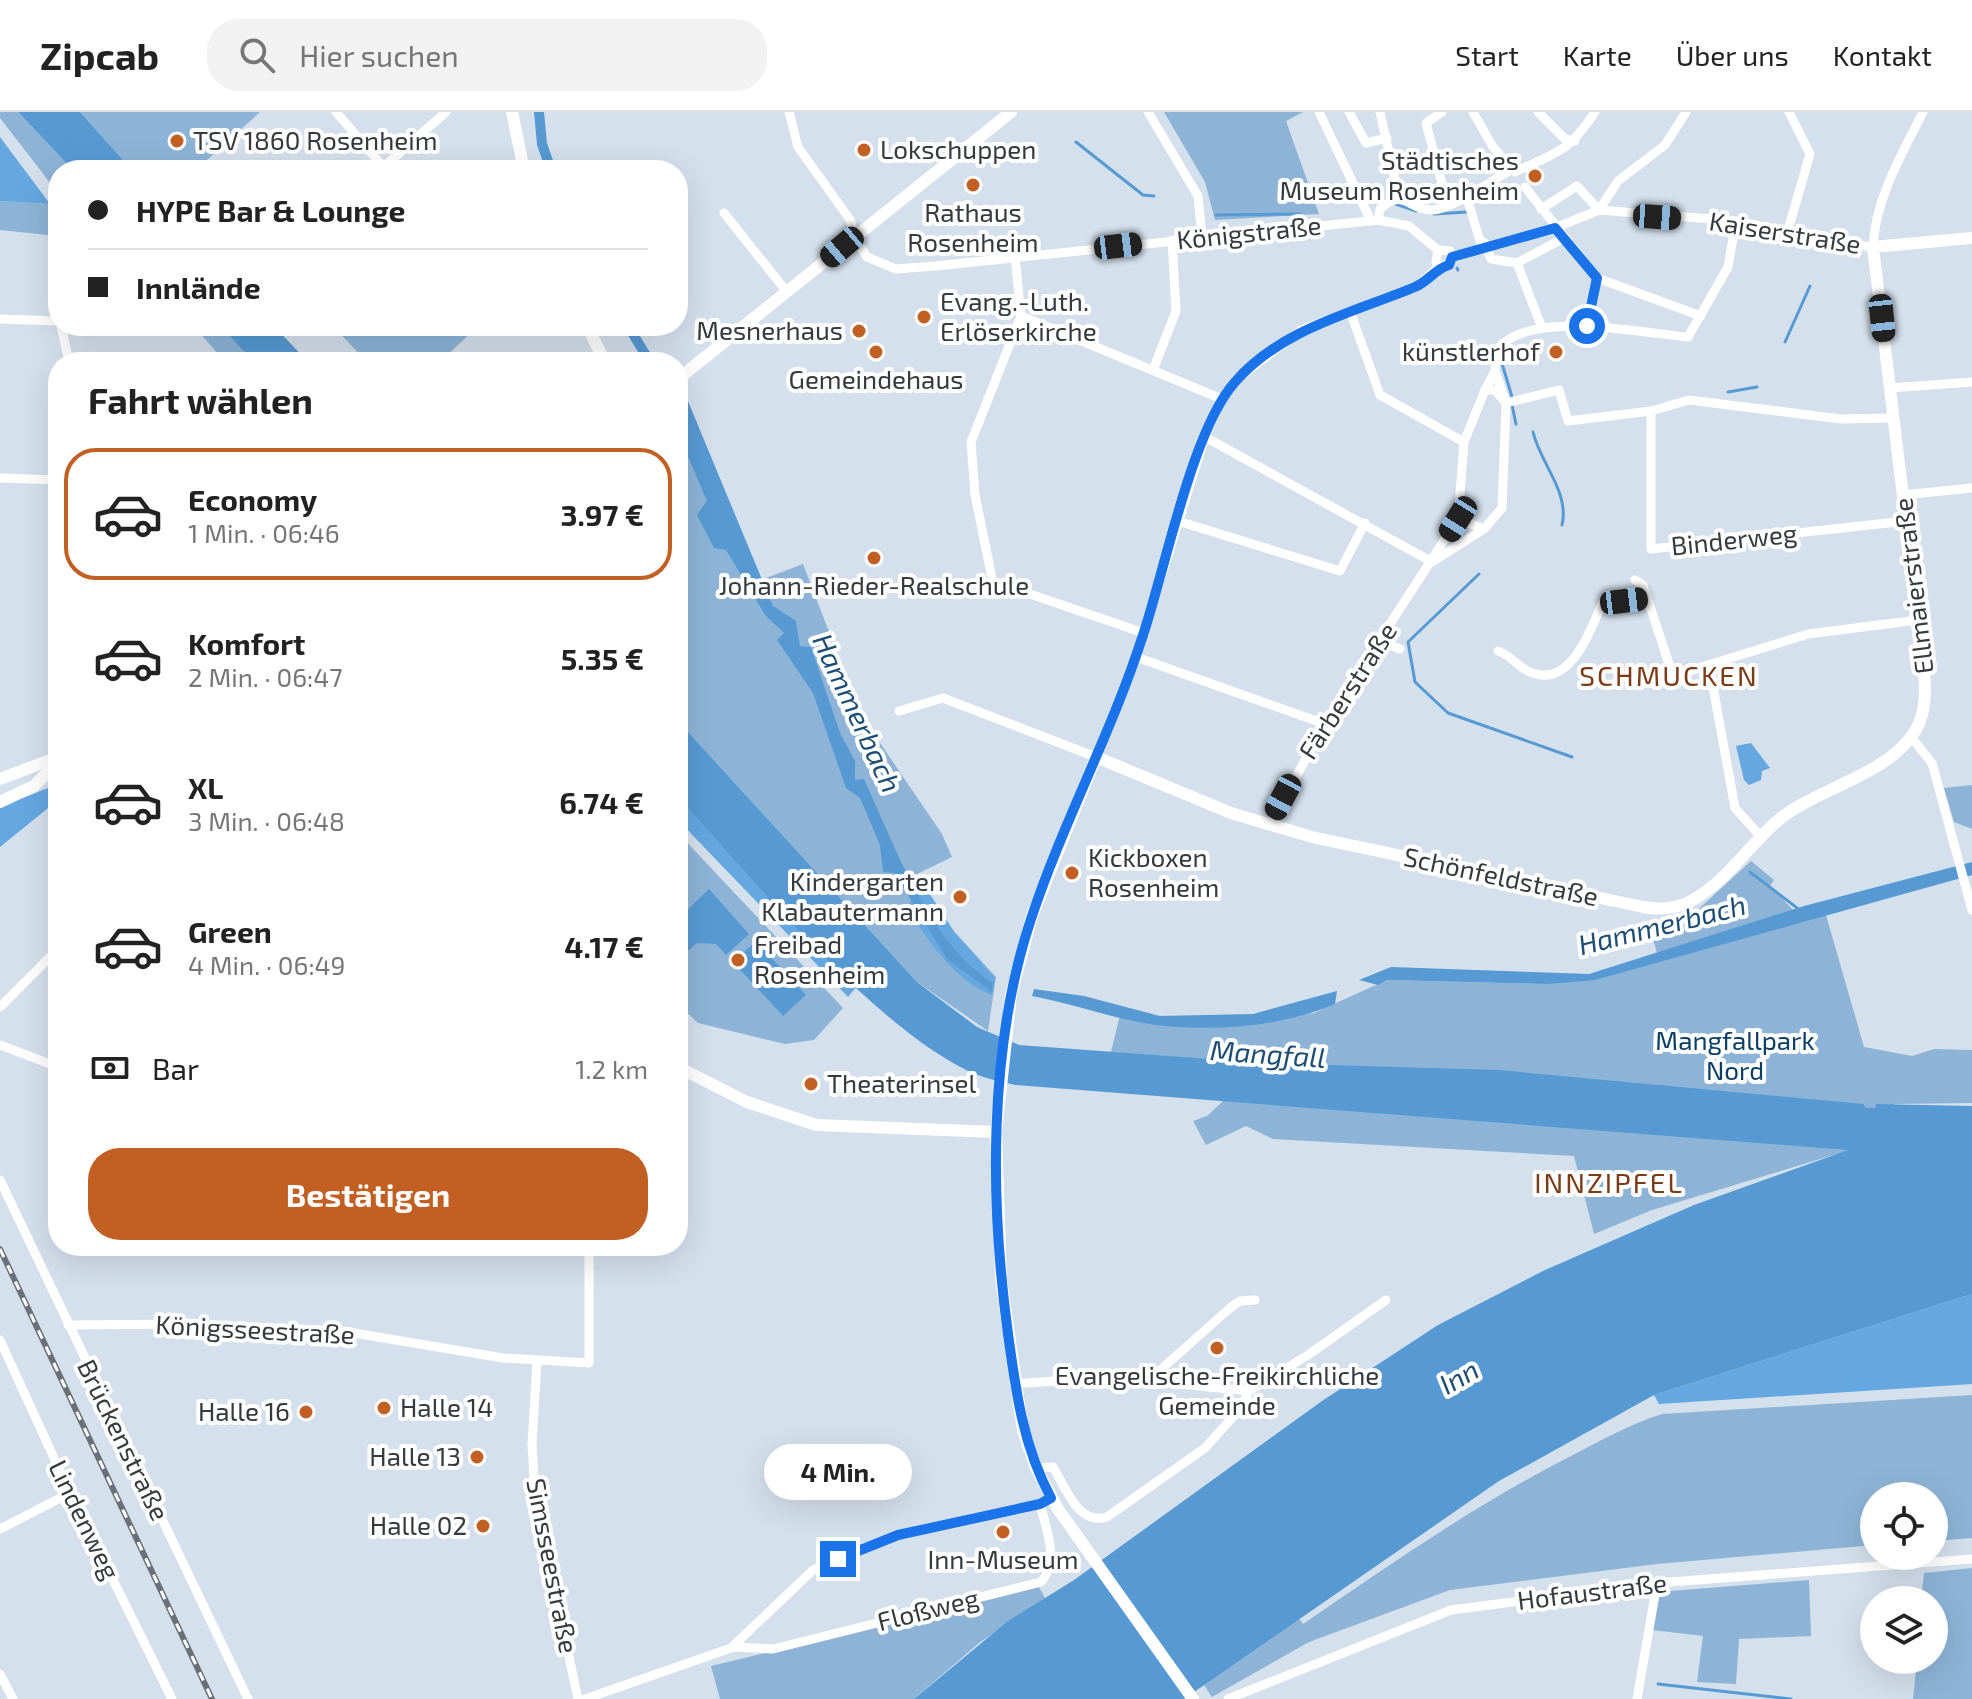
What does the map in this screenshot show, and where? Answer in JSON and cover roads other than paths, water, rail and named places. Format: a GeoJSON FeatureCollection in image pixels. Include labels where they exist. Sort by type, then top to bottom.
{"type":"FeatureCollection","features":[{"type":"Feature","properties":{"kind":"street"},"geometry":{"type":"LineString","coordinates":[[336,112],[376,160]]}},
{"type":"Feature","properties":{"kind":"street"},"geometry":{"type":"LineString","coordinates":[[393,160],[446,112]]}},
{"type":"Feature","properties":{"kind":"street"},"geometry":{"type":"LineString","coordinates":[[512,112],[522,160]]}},
{"type":"Feature","properties":{"kind":"street"},"geometry":{"type":"LineString","coordinates":[[789,112],[798,147],[851,221],[854,237]]}},
{"type":"Feature","properties":{"kind":"street"},"geometry":{"type":"LineString","coordinates":[[688,371],[1011,112]]}},
{"type":"Feature","properties":{"kind":"street"},"geometry":{"type":"LineString","coordinates":[[1148,112],[1198,196],[1202,237]]}},
{"type":"Feature","properties":{"kind":"street"},"geometry":{"type":"LineString","coordinates":[[1319,112],[1374,221]]}},
{"type":"Feature","properties":{"kind":"street"},"geometry":{"type":"LineString","coordinates":[[1349,112],[1366,143],[1387,138]]}},
{"type":"Feature","properties":{"kind":"street"},"geometry":{"type":"LineString","coordinates":[[1380,112],[1399,198]]}},
{"type":"Feature","properties":{"kind":"street"},"geometry":{"type":"LineString","coordinates":[[1421,112],[1448,206]]}},
{"type":"Feature","properties":{"kind":"street"},"geometry":{"type":"LineString","coordinates":[[1426,123],[1442,112]]}},
{"type":"Feature","properties":{"kind":"street"},"geometry":{"type":"LineString","coordinates":[[1473,112],[1515,172],[1564,151],[1595,112]]}},
{"type":"Feature","properties":{"kind":"street"},"geometry":{"type":"LineString","coordinates":[[1538,112],[1565,139],[1575,141]]}},
{"type":"Feature","properties":{"kind":"street"},"geometry":{"type":"LineString","coordinates":[[1452,257],[1555,228],[1599,210],[1618,181],[1665,145],[1686,112]]}},
{"type":"Feature","properties":{"kind":"street"},"geometry":{"type":"LineString","coordinates":[[1788,230],[1810,154],[1789,112]]}},
{"type":"Feature","properties":{"kind":"street"},"geometry":{"type":"LineString","coordinates":[[1873,247],[1874,228],[1890,179],[1923,112]]}},
{"type":"Feature","properties":{"kind":"street"},"geometry":{"type":"LineString","coordinates":[[1399,198],[1430,210],[1448,206],[1511,170]]}},
{"type":"Feature","properties":{"kind":"street"},"geometry":{"type":"LineString","coordinates":[[1541,209],[1577,186],[1599,210]]}},
{"type":"Feature","properties":{"kind":"street"},"geometry":{"type":"LineString","coordinates":[[1525,187],[1597,278],[1701,316]]}},
{"type":"Feature","properties":{"kind":"street"},"geometry":{"type":"LineString","coordinates":[[1466,195],[1480,241],[1491,259],[1517,263],[1564,238]]}},
{"type":"Feature","properties":{"kind":"street"},"geometry":{"type":"LineString","coordinates":[[1374,221],[1380,209],[1399,198]]}},
{"type":"Feature","properties":{"kind":"street","name":"Kaiserstraße"},"geometry":{"type":"LineString","coordinates":[[1599,210],[1736,221],[1788,230],[1835,243],[1873,247],[1972,238]]}},
{"type":"Feature","properties":{"kind":"street"},"geometry":{"type":"LineString","coordinates":[[724,213],[787,292]]}},
{"type":"Feature","properties":{"kind":"street"},"geometry":{"type":"LineString","coordinates":[[1374,221],[1409,226],[1438,250],[1447,250],[1452,257]]}},
{"type":"Feature","properties":{"kind":"street","name":"Königstraße"},"geometry":{"type":"LineString","coordinates":[[854,237],[867,257],[896,269],[1374,221]]}},
{"type":"Feature","properties":{"kind":"street"},"geometry":{"type":"LineString","coordinates":[[1517,263],[1542,328],[1587,326],[1688,337],[1728,267],[1736,221]]}},
{"type":"Feature","properties":{"kind":"street"},"geometry":{"type":"LineString","coordinates":[[1153,370],[1176,311],[1172,240]]}},
{"type":"Feature","properties":{"kind":"street","name":"Ellmaierstraße"},"geometry":{"type":"LineString","coordinates":[[1873,247],[1925,697],[1921,721],[1911,737]]}},
{"type":"Feature","properties":{"kind":"street"},"geometry":{"type":"LineString","coordinates":[[1438,250],[1434,257],[1439,266]]}},
{"type":"Feature","properties":{"kind":"street"},"geometry":{"type":"LineString","coordinates":[[1015,256],[1021,316],[971,442],[975,495],[994,588],[1021,591],[1144,633]]}},
{"type":"Feature","properties":{"kind":"street"},"geometry":{"type":"LineString","coordinates":[[1193,1699],[1088,1551],[1046,1501],[1023,1431],[1014,1384],[998,1246],[996,1132],[1011,995],[1032,916],[1136,657],[1205,437],[1222,399],[1236,380],[1301,330],[1422,284],[1439,266],[1449,265],[1452,257]]}},
{"type":"Feature","properties":{"kind":"street"},"geometry":{"type":"LineString","coordinates":[[1587,326],[1597,278]]}},
{"type":"Feature","properties":{"kind":"street"},"geometry":{"type":"LineString","coordinates":[[1350,311],[1380,395],[1464,442]]}},
{"type":"Feature","properties":{"kind":"street"},"geometry":{"type":"LineString","coordinates":[[1021,316],[1222,399]]}},
{"type":"Feature","properties":{"kind":"street"},"geometry":{"type":"LineString","coordinates":[[0,319],[48,323]]}},
{"type":"Feature","properties":{"kind":"street","name":"Färberstraße"},"geometry":{"type":"LineString","coordinates":[[1270,824],[1325,724],[1458,519],[1464,442],[1495,371],[1496,351],[1506,342],[1542,328]]}},
{"type":"Feature","properties":{"kind":"street","name":"Färberstraße"},"geometry":{"type":"LineString","coordinates":[[1432,562],[1484,529],[1504,501],[1511,402],[1495,371]]}},
{"type":"Feature","properties":{"kind":"street"},"geometry":{"type":"LineString","coordinates":[[1890,388],[1972,382]]}},
{"type":"Feature","properties":{"kind":"street"},"geometry":{"type":"LineString","coordinates":[[1485,390],[1495,390],[1511,402],[1559,390],[1568,421],[1651,411],[1689,400],[1841,419],[1894,418]]}},
{"type":"Feature","properties":{"kind":"street","name":"Binderweg"},"geometry":{"type":"LineString","coordinates":[[1651,411],[1651,549],[1906,521]]}},
{"type":"Feature","properties":{"kind":"street"},"geometry":{"type":"LineString","coordinates":[[1205,437],[1432,562]]}},
{"type":"Feature","properties":{"kind":"street"},"geometry":{"type":"LineString","coordinates":[[0,478],[48,480]]}},
{"type":"Feature","properties":{"kind":"street"},"geometry":{"type":"LineString","coordinates":[[1903,495],[1972,488]]}},
{"type":"Feature","properties":{"kind":"street"},"geometry":{"type":"LineString","coordinates":[[1458,519],[1484,529]]}},
{"type":"Feature","properties":{"kind":"street"},"geometry":{"type":"LineString","coordinates":[[1178,521],[1340,571],[1365,523]]}},
{"type":"Feature","properties":{"kind":"street"},"geometry":{"type":"LineString","coordinates":[[1635,580],[1643,585],[1673,676],[1808,634],[1918,620]]}},
{"type":"Feature","properties":{"kind":"street"},"geometry":{"type":"LineString","coordinates":[[1498,651],[1506,653],[1530,672],[1561,670],[1579,653],[1602,604],[1647,599]]}},
{"type":"Feature","properties":{"kind":"street"},"geometry":{"type":"LineString","coordinates":[[1381,641],[1400,649]]}},
{"type":"Feature","properties":{"kind":"street"},"geometry":{"type":"LineString","coordinates":[[1136,657],[1325,724]]}},
{"type":"Feature","properties":{"kind":"street"},"geometry":{"type":"LineString","coordinates":[[1709,665],[1735,808],[1762,838]]}},
{"type":"Feature","properties":{"kind":"street"},"geometry":{"type":"LineString","coordinates":[[899,711],[943,698],[1096,757]]}},
{"type":"Feature","properties":{"kind":"street"},"geometry":{"type":"LineString","coordinates":[[1911,737],[1932,763],[1972,910]]}},
{"type":"Feature","properties":{"kind":"street","name":"Schönfeldstraße"},"geometry":{"type":"LineString","coordinates":[[1096,757],[1231,813],[1270,824],[1395,855],[1653,909],[1688,903],[1714,887],[1782,818],[1893,754],[1911,737]]}},
{"type":"Feature","properties":{"kind":"street"},"geometry":{"type":"LineString","coordinates":[[0,779],[48,762]]}},
{"type":"Feature","properties":{"kind":"street"},"geometry":{"type":"LineString","coordinates":[[0,802],[34,786],[48,770]]}},
{"type":"Feature","properties":{"kind":"street"},"geometry":{"type":"LineString","coordinates":[[0,1007],[48,959]]}},
{"type":"Feature","properties":{"kind":"street"},"geometry":{"type":"LineString","coordinates":[[0,1045],[48,1063]]}},
{"type":"Feature","properties":{"kind":"street"},"geometry":{"type":"LineString","coordinates":[[688,1072],[747,1102],[816,1125],[996,1132]]}},
{"type":"Feature","properties":{"kind":"street","name":"Brückenstraße"},"geometry":{"type":"LineString","coordinates":[[0,1180],[248,1699]]}},
{"type":"Feature","properties":{"kind":"street"},"geometry":{"type":"LineString","coordinates":[[537,1361],[589,1363],[589,1256]]}},
{"type":"Feature","properties":{"kind":"street"},"geometry":{"type":"LineString","coordinates":[[1149,1380],[1230,1308],[1240,1301],[1255,1300]]}},
{"type":"Feature","properties":{"kind":"street"},"geometry":{"type":"LineString","coordinates":[[1036,1468],[1053,1467],[1081,1513],[1098,1520],[1107,1517],[1205,1448],[1241,1408],[1249,1391],[1298,1362],[1386,1300]]}},
{"type":"Feature","properties":{"kind":"street","name":"Königsseestraße"},"geometry":{"type":"LineString","coordinates":[[68,1325],[181,1324],[342,1331],[427,1348],[537,1361]]}},
{"type":"Feature","properties":{"kind":"street","name":"Lindenweg"},"geometry":{"type":"LineString","coordinates":[[0,1340],[5,1363],[172,1699]]}},
{"type":"Feature","properties":{"kind":"street","name":"Simsseestraße"},"geometry":{"type":"LineString","coordinates":[[537,1361],[532,1444],[534,1487],[578,1699]]}},
{"type":"Feature","properties":{"kind":"street"},"geometry":{"type":"LineString","coordinates":[[1014,1384],[1111,1377],[1249,1391]]}},
{"type":"Feature","properties":{"kind":"street"},"geometry":{"type":"LineString","coordinates":[[0,1529],[70,1493]]}},
{"type":"Feature","properties":{"kind":"street"},"geometry":{"type":"LineString","coordinates":[[585,1699],[734,1647],[813,1570],[898,1535],[1046,1501]]}},
{"type":"Feature","properties":{"kind":"street","name":"Floßweg"},"geometry":{"type":"LineString","coordinates":[[734,1647],[773,1649],[1041,1582],[1050,1567],[1051,1555],[1046,1501]]}},
{"type":"Feature","properties":{"kind":"street","name":"Hofaustraße"},"geometry":{"type":"LineString","coordinates":[[1228,1699],[1451,1610],[1657,1583],[1972,1559]]}},
{"type":"Feature","properties":{"kind":"street"},"geometry":{"type":"LineString","coordinates":[[1637,1699],[1657,1583]]}},
{"type":"Feature","properties":{"kind":"street"},"geometry":{"type":"LineString","coordinates":[[0,1674],[13,1699]]}},
{"type":"Feature","properties":{"kind":"water"},"geometry":{"type":"Polygon","coordinates":[[[18,112],[80,112],[123,160],[64,160],[18,112]]]}},
{"type":"Feature","properties":{"kind":"water"},"geometry":{"type":"Polygon","coordinates":[[[229,336],[283,336],[299,352],[245,352],[229,336]]]}},
{"type":"Feature","properties":{"kind":"water"},"geometry":{"type":"Polygon","coordinates":[[[688,401],[773,606],[796,621],[800,646],[811,647],[840,733],[855,761],[855,780],[864,779],[932,919],[970,965],[993,983],[992,992],[947,959],[897,877],[894,873],[883,872],[880,845],[860,798],[846,788],[813,693],[777,640],[784,633],[765,615],[726,550],[714,548],[697,515],[707,501],[688,456],[688,401]]]}},
{"type":"Feature","properties":{"kind":"water","name":"Inn"},"geometry":{"type":"Polygon","coordinates":[[[688,732],[917,982],[977,1027],[1019,1045],[1264,1063],[1498,1070],[1863,1104],[1866,1108],[1875,1108],[1876,1104],[1972,1106],[1972,1294],[1654,1395],[1499,1481],[1184,1699],[914,1699],[1008,1621],[1074,1580],[1322,1401],[1438,1325],[1545,1270],[1694,1205],[1848,1150],[1015,1085],[968,1071],[891,1019],[814,947],[688,808],[688,732]]]}},
{"type":"Feature","properties":{"kind":"water"},"geometry":{"type":"Polygon","coordinates":[[[1972,862],[1972,875],[1595,980],[1548,984],[1387,980],[1378,985],[1359,980],[1391,967],[1589,974],[1804,906],[1972,862]]]}},
{"type":"Feature","properties":{"kind":"water"},"geometry":{"type":"Polygon","coordinates":[[[709,889],[749,934],[726,955],[716,944],[697,943],[688,950],[688,909],[709,889]]]}},
{"type":"Feature","properties":{"kind":"water"},"geometry":{"type":"Polygon","coordinates":[[[756,941],[806,995],[783,1016],[733,962],[756,941]]]}},
{"type":"Feature","properties":{"kind":"water"},"geometry":{"type":"Polygon","coordinates":[[[1034,989],[1084,996],[1160,1016],[1253,1014],[1337,991],[1335,1004],[1315,1011],[1273,1022],[1208,1028],[1132,1021],[1032,996],[1034,989]]]}},
{"type":"Feature","properties":{"kind":"waterway","name":"Hammerbach"},"geometry":{"type":"LineString","coordinates":[[539,112],[542,144],[548,160]]}},
{"type":"Feature","properties":{"kind":"waterway"},"geometry":{"type":"LineString","coordinates":[[1076,142],[1143,195],[1154,196]]}},
{"type":"Feature","properties":{"kind":"waterway"},"geometry":{"type":"LineString","coordinates":[[1393,203],[1416,211]]}},
{"type":"Feature","properties":{"kind":"waterway"},"geometry":{"type":"LineString","coordinates":[[1434,214],[1467,212]]}},
{"type":"Feature","properties":{"kind":"waterway"},"geometry":{"type":"LineString","coordinates":[[1216,215],[1300,214]]}},
{"type":"Feature","properties":{"kind":"waterway"},"geometry":{"type":"LineString","coordinates":[[1785,342],[1810,286]]}},
{"type":"Feature","properties":{"kind":"waterway","name":"Hammerbach"},"geometry":{"type":"LineString","coordinates":[[634,336],[644,352]]}},
{"type":"Feature","properties":{"kind":"waterway"},"geometry":{"type":"LineString","coordinates":[[1501,360],[1512,397]]}},
{"type":"Feature","properties":{"kind":"waterway"},"geometry":{"type":"LineString","coordinates":[[1728,392],[1757,387]]}},
{"type":"Feature","properties":{"kind":"waterway"},"geometry":{"type":"LineString","coordinates":[[1512,405],[1516,424]]}},
{"type":"Feature","properties":{"kind":"waterway"},"geometry":{"type":"LineString","coordinates":[[1533,432],[1562,501],[1562,525]]}},
{"type":"Feature","properties":{"kind":"waterway"},"geometry":{"type":"LineString","coordinates":[[1479,574],[1408,642],[1415,682],[1448,713],[1572,757]]}},
{"type":"Feature","properties":{"kind":"waterway"},"geometry":{"type":"LineString","coordinates":[[1750,872],[1801,911]]}},
{"type":"Feature","properties":{"kind":"waterway"},"geometry":{"type":"LineString","coordinates":[[1658,1684],[1791,1699]]}},
{"type":"Feature","properties":{"kind":"railway"},"geometry":{"type":"LineString","coordinates":[[0,1249],[212,1699]]}},
{"type":"Feature","properties":{"kind":"place","name":"TSV 1860 Rosenheim"},"geometry":{"type":"Point","coordinates":[177,141]}},
{"type":"Feature","properties":{"kind":"place","name":"Lokschuppen"},"geometry":{"type":"Point","coordinates":[864,150]}},
{"type":"Feature","properties":{"kind":"place","name":"Städtisches Museum Rosenheim"},"geometry":{"type":"Point","coordinates":[1535,176]}},
{"type":"Feature","properties":{"kind":"place","name":"Rathaus Rosenheim"},"geometry":{"type":"Point","coordinates":[973,185]}},
{"type":"Feature","properties":{"kind":"place","name":"Evang.-Luth. Erlöserkirche"},"geometry":{"type":"Point","coordinates":[924,317]}},
{"type":"Feature","properties":{"kind":"place","name":"Mesnerhaus"},"geometry":{"type":"Point","coordinates":[859,331]}},
{"type":"Feature","properties":{"kind":"place","name":"Gemeindehaus"},"geometry":{"type":"Point","coordinates":[876,352]}},
{"type":"Feature","properties":{"kind":"place","name":"künstlerhof"},"geometry":{"type":"Point","coordinates":[1556,352]}},
{"type":"Feature","properties":{"kind":"place","name":"Johann-Rieder-Realschule"},"geometry":{"type":"Point","coordinates":[874,558]}},
{"type":"Feature","properties":{"kind":"place","name":"Kickboxen Rosenheim"},"geometry":{"type":"Point","coordinates":[1072,873]}},
{"type":"Feature","properties":{"kind":"place","name":"Kindergarten Klabautermann"},"geometry":{"type":"Point","coordinates":[960,897]}},
{"type":"Feature","properties":{"kind":"place","name":"Freibad Rosenheim"},"geometry":{"type":"Point","coordinates":[738,960]}},
{"type":"Feature","properties":{"kind":"place","name":"Theaterinsel"},"geometry":{"type":"Point","coordinates":[811,1084]}},
{"type":"Feature","properties":{"kind":"place","name":"Evangelische-Freikirchliche Gemeinde"},"geometry":{"type":"Point","coordinates":[1217,1348]}},
{"type":"Feature","properties":{"kind":"place","name":"Halle 14"},"geometry":{"type":"Point","coordinates":[384,1408]}},
{"type":"Feature","properties":{"kind":"place","name":"Halle 16"},"geometry":{"type":"Point","coordinates":[306,1412]}},
{"type":"Feature","properties":{"kind":"place","name":"Halle 13"},"geometry":{"type":"Point","coordinates":[477,1457]}},
{"type":"Feature","properties":{"kind":"place","name":"Halle 02"},"geometry":{"type":"Point","coordinates":[483,1526]}},
{"type":"Feature","properties":{"kind":"place","name":"Inn-Museum"},"geometry":{"type":"Point","coordinates":[1003,1532]}},
{"type":"Feature","properties":{"kind":"district","name":"SCHMUCKEN"},"geometry":{"type":"Point","coordinates":[1669,676]}},
{"type":"Feature","properties":{"kind":"district","name":"INNZIPFEL"},"geometry":{"type":"Point","coordinates":[1609,1183]}},
{"type":"Feature","properties":{"kind":"park label","name":"Mangfallpark Nord"},"geometry":{"type":"Point","coordinates":[1735,1056]}},
{"type":"Feature","properties":{"kind":"water label","name":"Mangfall"},"geometry":{"type":"Point","coordinates":[1268,1054]}}]}
